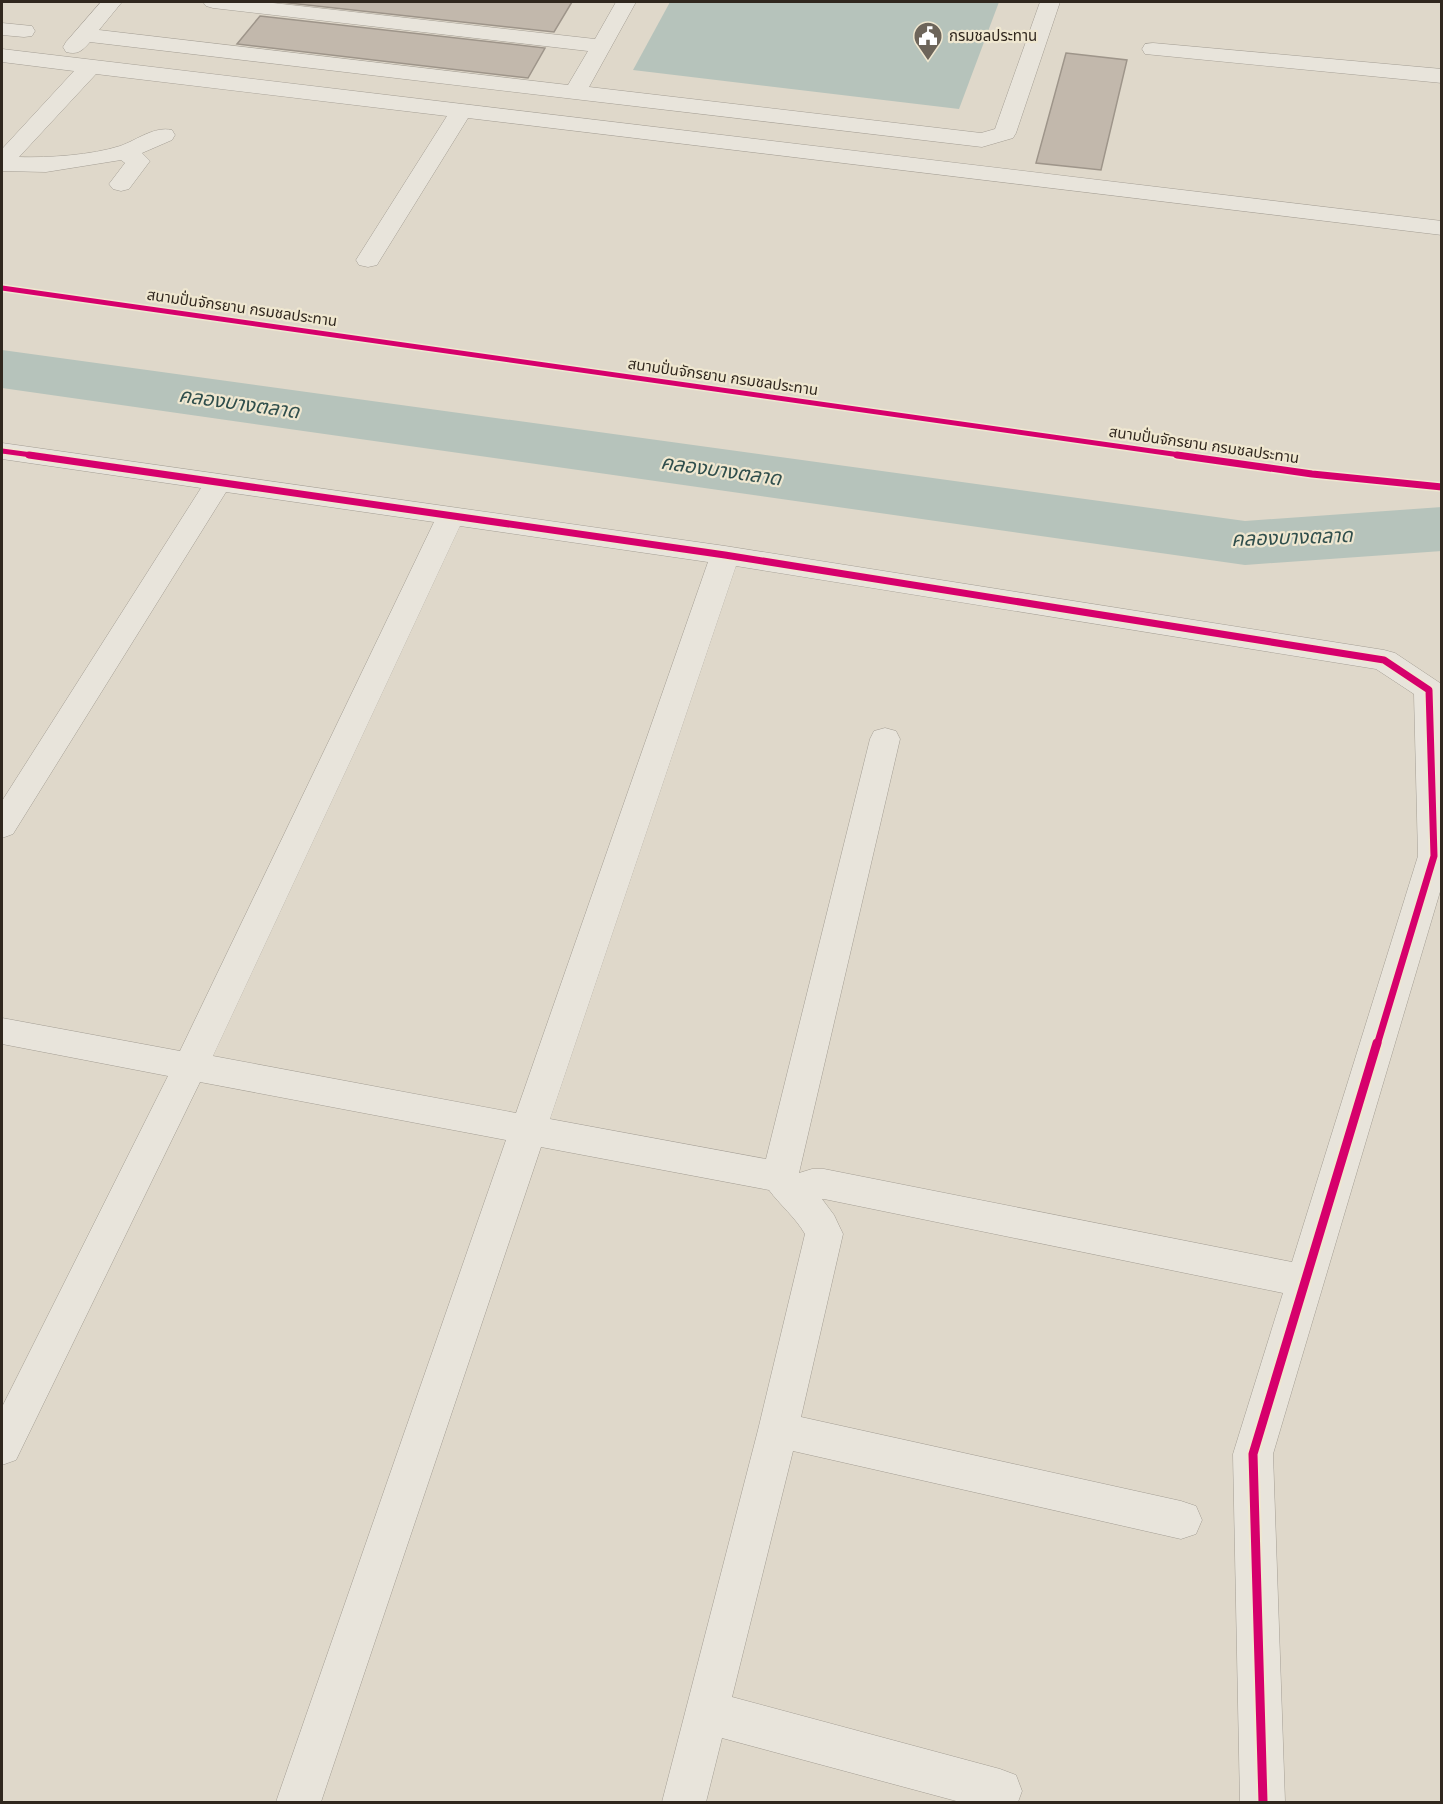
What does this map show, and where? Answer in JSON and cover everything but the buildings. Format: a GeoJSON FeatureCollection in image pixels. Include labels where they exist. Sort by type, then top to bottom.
{"type":"FeatureCollection","features":[{"type":"Feature","properties":{"kind":"street"},"geometry":{"type":"LineString","coordinates":[[58,64],[112,2]]}},
{"type":"Feature","properties":{"kind":"street"},"geometry":{"type":"LineString","coordinates":[[213,2],[601,46]]}},
{"type":"Feature","properties":{"kind":"street"},"geometry":{"type":"LineString","coordinates":[[575,93],[626,2]]}},
{"type":"Feature","properties":{"kind":"street"},"geometry":{"type":"LineString","coordinates":[[85,35],[982,140],[1005,133],[1050,2]]}},
{"type":"Feature","properties":{"kind":"street"},"geometry":{"type":"LineString","coordinates":[[2,29],[24,32]]}},
{"type":"Feature","properties":{"kind":"street"},"geometry":{"type":"LineString","coordinates":[[1153,49],[1442,76]]}},
{"type":"Feature","properties":{"kind":"street"},"geometry":{"type":"LineString","coordinates":[[2,57],[1442,228]]}},
{"type":"Feature","properties":{"kind":"street"},"geometry":{"type":"LineString","coordinates":[[2,163],[90,67]]}},
{"type":"Feature","properties":{"kind":"street"},"geometry":{"type":"LineString","coordinates":[[368,260],[461,112]]}},
{"type":"Feature","properties":{"kind":"street"},"geometry":{"type":"LineString","coordinates":[[2,163],[46,165],[125,152],[164,135]]}},
{"type":"Feature","properties":{"kind":"street"},"geometry":{"type":"LineString","coordinates":[[121,184],[138,161],[125,152]]}},
{"type":"Feature","properties":{"kind":"street"},"geometry":{"type":"LineString","coordinates":[[2,451],[725,555],[1384,660],[1429,690],[1434,856],[1253,1454],[1263,1803]]}},
{"type":"Feature","properties":{"kind":"street"},"geometry":{"type":"LineString","coordinates":[[2,826],[218,482]]}},
{"type":"Feature","properties":{"kind":"street"},"geometry":{"type":"LineString","coordinates":[[2,1447],[190,1067],[451,516]]}},
{"type":"Feature","properties":{"kind":"street"},"geometry":{"type":"LineString","coordinates":[[298,1803],[725,555]]}},
{"type":"Feature","properties":{"kind":"street"},"geometry":{"type":"LineString","coordinates":[[785,1184],[885,739]]}},
{"type":"Feature","properties":{"kind":"street"},"geometry":{"type":"LineString","coordinates":[[2,1031],[528,1131],[785,1184],[836,1186],[1305,1281]]}},
{"type":"Feature","properties":{"kind":"street"},"geometry":{"type":"LineString","coordinates":[[684,1803],[778,1430],[824,1234],[820,1223],[785,1184]]}},
{"type":"Feature","properties":{"kind":"street"},"geometry":{"type":"LineString","coordinates":[[778,1430],[1182,1520]]}},
{"type":"Feature","properties":{"kind":"street"},"geometry":{"type":"LineString","coordinates":[[707,1712],[1000,1791]]}},
{"type":"Feature","properties":{"kind":"shaded area"},"geometry":{"type":"Polygon","coordinates":[[[670,2],[999,2],[959,109],[633,70],[670,2]]]}},
{"type":"Feature","properties":{"kind":"waterway","name":"คลองบางตลาด"},"geometry":{"type":"LineString","coordinates":[[2,369],[1245,543],[1442,529]]}},
{"type":"Feature","properties":{"kind":"cycle path","name":"สนามปั่นจักรยาน กรมชลประทาน"},"geometry":{"type":"LineString","coordinates":[[2,288],[1312,474],[1442,487]]}},
{"type":"Feature","properties":{"kind":"cycle path"},"geometry":{"type":"LineString","coordinates":[[2,451],[725,555],[1384,660],[1429,690],[1434,856],[1253,1454],[1263,1802]]}},
{"type":"Feature","properties":{"kind":"place","name":"กรมชลประทาน"},"geometry":{"type":"Point","coordinates":[928,62]}}]}
